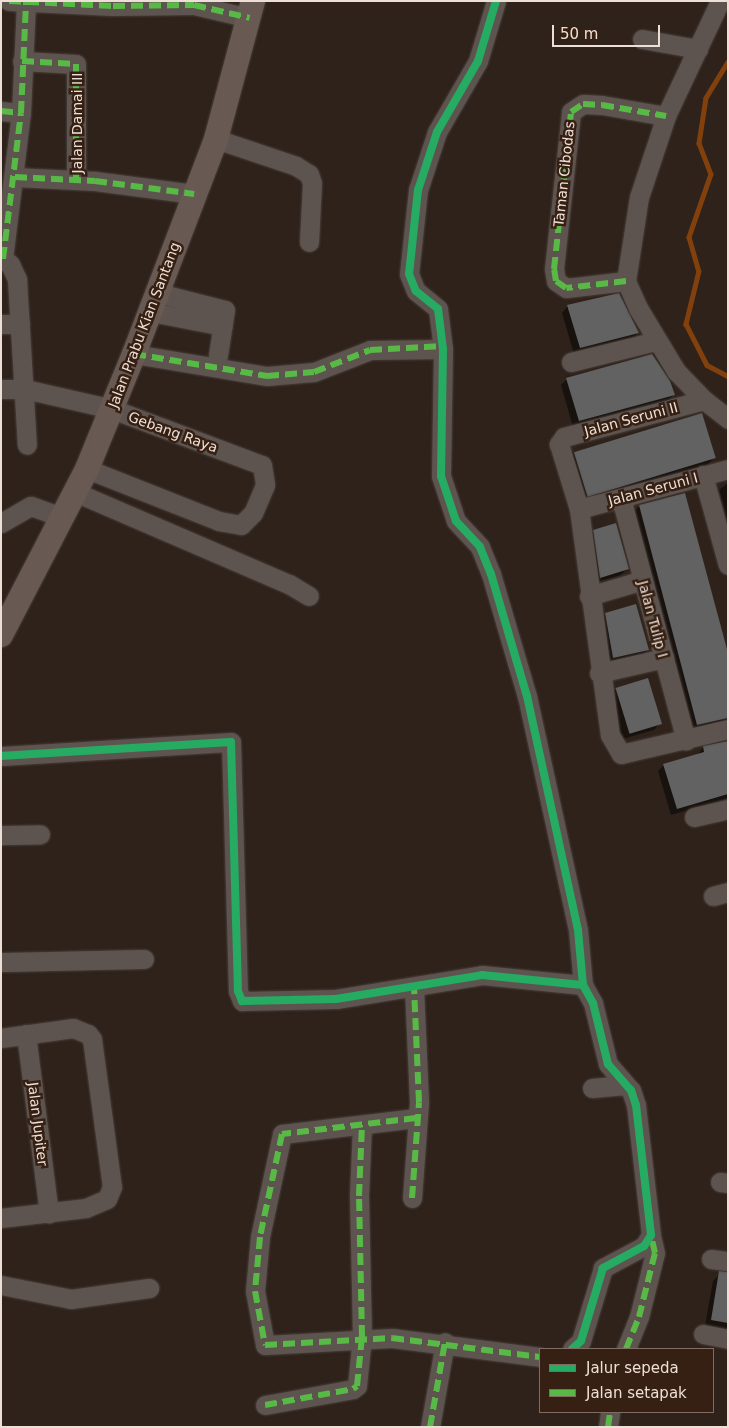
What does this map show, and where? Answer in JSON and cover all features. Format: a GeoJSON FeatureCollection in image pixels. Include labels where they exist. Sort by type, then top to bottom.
{"type":"FeatureCollection","features":[{"type":"Feature","properties":{"kind":"main road","name":"Jalan Prabu Kian Santang"},"geometry":{"type":"LineString","coordinates":[[3,627],[87,470],[112,409],[216,139],[251,10]]}},
{"type":"Feature","properties":{"kind":"street"},"geometry":{"type":"LineString","coordinates":[[496,1],[478,61],[437,132],[418,190],[409,274],[416,291],[438,309],[443,349],[440,476],[456,521],[480,547],[491,574],[527,696],[578,930],[583,985],[593,1003],[608,1064],[626,1085],[636,1105],[651,1236],[655,1253],[639,1317],[626,1348]]}},
{"type":"Feature","properties":{"kind":"street"},"geometry":{"type":"LineString","coordinates":[[720,1],[666,116],[639,197],[626,281],[656,341],[676,371],[704,400],[728,418]]}},
{"type":"Feature","properties":{"kind":"street"},"geometry":{"type":"LineString","coordinates":[[27,445],[17,279],[10,264],[2,259],[15,177],[21,113],[22,61],[18,2],[104,6],[194,5],[251,10]]}},
{"type":"Feature","properties":{"kind":"street"},"geometry":{"type":"LineString","coordinates":[[642,39],[698,49]]}},
{"type":"Feature","properties":{"kind":"street","name":"Jalan Damai III"},"geometry":{"type":"LineString","coordinates":[[22,61],[76,64],[76,180],[194,194]]}},
{"type":"Feature","properties":{"kind":"street","name":"Taman Cibodas"},"geometry":{"type":"LineString","coordinates":[[626,281],[566,288],[556,281],[554,269],[571,112],[583,104],[602,105],[666,116]]}},
{"type":"Feature","properties":{"kind":"street"},"geometry":{"type":"LineString","coordinates":[[1,111],[21,113]]}},
{"type":"Feature","properties":{"kind":"street"},"geometry":{"type":"LineString","coordinates":[[216,139],[296,166],[309,174],[312,183],[309,242]]}},
{"type":"Feature","properties":{"kind":"street"},"geometry":{"type":"LineString","coordinates":[[15,177],[76,180]]}},
{"type":"Feature","properties":{"kind":"street"},"geometry":{"type":"LineString","coordinates":[[154,303],[225,310],[218,355]]}},
{"type":"Feature","properties":{"kind":"street"},"geometry":{"type":"LineString","coordinates":[[1,324],[20,324]]}},
{"type":"Feature","properties":{"kind":"street"},"geometry":{"type":"LineString","coordinates":[[570,362],[656,341]]}},
{"type":"Feature","properties":{"kind":"street"},"geometry":{"type":"LineString","coordinates":[[134,354],[267,376],[314,372],[370,350],[443,349]]}},
{"type":"Feature","properties":{"kind":"street","name":"Gebang Raya"},"geometry":{"type":"LineString","coordinates":[[1,390],[25,389],[112,409],[262,465],[265,485],[253,513],[241,526],[219,521],[87,470]]}},
{"type":"Feature","properties":{"kind":"street","name":"Jalan Seruni II"},"geometry":{"type":"LineString","coordinates":[[579,509],[559,441],[564,437],[704,400]]}},
{"type":"Feature","properties":{"kind":"street","name":"Jalan Seruni I"},"geometry":{"type":"LineString","coordinates":[[579,509],[728,469]]}},
{"type":"Feature","properties":{"kind":"street"},"geometry":{"type":"LineString","coordinates":[[703,475],[728,565]]}},
{"type":"Feature","properties":{"kind":"street"},"geometry":{"type":"LineString","coordinates":[[75,492],[289,584],[309,596]]}},
{"type":"Feature","properties":{"kind":"street","name":"Jalan Tulip I"},"geometry":{"type":"LineString","coordinates":[[621,498],[686,740]]}},
{"type":"Feature","properties":{"kind":"street"},"geometry":{"type":"LineString","coordinates":[[1,523],[31,506],[62,517]]}},
{"type":"Feature","properties":{"kind":"street"},"geometry":{"type":"LineString","coordinates":[[579,509],[599,673],[610,735],[622,754],[728,729]]}},
{"type":"Feature","properties":{"kind":"street"},"geometry":{"type":"LineString","coordinates":[[589,596],[643,580]]}},
{"type":"Feature","properties":{"kind":"street"},"geometry":{"type":"LineString","coordinates":[[599,673],[664,658]]}},
{"type":"Feature","properties":{"kind":"street"},"geometry":{"type":"LineString","coordinates":[[1,756],[230,742],[238,990],[242,1001],[336,999],[482,974],[583,985]]}},
{"type":"Feature","properties":{"kind":"street"},"geometry":{"type":"LineString","coordinates":[[694,817],[728,808]]}},
{"type":"Feature","properties":{"kind":"street"},"geometry":{"type":"LineString","coordinates":[[1,835],[40,834]]}},
{"type":"Feature","properties":{"kind":"street"},"geometry":{"type":"LineString","coordinates":[[1,962],[144,959]]}},
{"type":"Feature","properties":{"kind":"street"},"geometry":{"type":"LineString","coordinates":[[412,1198],[416,1118],[419,1102],[414,987]]}},
{"type":"Feature","properties":{"kind":"street"},"geometry":{"type":"LineString","coordinates":[[1,1038],[73,1028],[84,1031],[92,1039],[112,1187],[110,1194],[101,1204],[49,1214],[1,1218]]}},
{"type":"Feature","properties":{"kind":"street","name":"Jalan Jupiter"},"geometry":{"type":"LineString","coordinates":[[26,1034],[49,1214]]}},
{"type":"Feature","properties":{"kind":"street"},"geometry":{"type":"LineString","coordinates":[[592,1088],[626,1085]]}},
{"type":"Feature","properties":{"kind":"street"},"geometry":{"type":"LineString","coordinates":[[416,1118],[282,1134],[260,1237],[255,1291],[265,1345],[362,1338],[445,1342],[539,1357]]}},
{"type":"Feature","properties":{"kind":"street"},"geometry":{"type":"LineString","coordinates":[[265,1405],[356,1388],[362,1338],[359,1196],[362,1125]]}},
{"type":"Feature","properties":{"kind":"street"},"geometry":{"type":"LineString","coordinates":[[573,1348],[581,1341],[603,1268],[644,1246],[651,1236]]}},
{"type":"Feature","properties":{"kind":"street"},"geometry":{"type":"LineString","coordinates":[[1,1285],[71,1299],[149,1288]]}},
{"type":"Feature","properties":{"kind":"street"},"geometry":{"type":"LineString","coordinates":[[703,1334],[728,1339]]}},
{"type":"Feature","properties":{"kind":"street"},"geometry":{"type":"LineString","coordinates":[[430,1427],[445,1342]]}},
{"type":"Feature","properties":{"kind":"street"},"geometry":{"type":"LineString","coordinates":[[608,1427],[610,1413]]}},
{"type":"Feature","properties":{"kind":"building"},"geometry":{"type":"Polygon","coordinates":[[[619,293],[639,333],[580,348],[567,305],[619,293]]]}},
{"type":"Feature","properties":{"kind":"building"},"geometry":{"type":"Polygon","coordinates":[[[652,354],[670,381],[675,395],[579,421],[566,378],[652,354]]]}},
{"type":"Feature","properties":{"kind":"building"},"geometry":{"type":"Polygon","coordinates":[[[702,413],[716,458],[588,497],[574,452],[702,413]]]}},
{"type":"Feature","properties":{"kind":"building"},"geometry":{"type":"Polygon","coordinates":[[[685,493],[728,653],[728,718],[697,725],[639,505],[685,493]]]}},
{"type":"Feature","properties":{"kind":"building"},"geometry":{"type":"Polygon","coordinates":[[[616,523],[629,569],[600,578],[593,530],[616,523]]]}},
{"type":"Feature","properties":{"kind":"building"},"geometry":{"type":"Polygon","coordinates":[[[636,604],[649,650],[613,658],[605,613],[636,604]]]}},
{"type":"Feature","properties":{"kind":"building"},"geometry":{"type":"Polygon","coordinates":[[[648,678],[662,724],[630,734],[615,688],[648,678]]]}},
{"type":"Feature","properties":{"kind":"building"},"geometry":{"type":"Polygon","coordinates":[[[728,741],[728,794],[677,809],[663,764],[704,752],[703,746],[728,741]]]}},
{"type":"Feature","properties":{"kind":"building"},"geometry":{"type":"Polygon","coordinates":[[[719,1271],[728,1272],[728,1323],[711,1320],[719,1271]]]}},
{"type":"Feature","properties":{"kind":"waterway"},"geometry":{"type":"LineString","coordinates":[[728,62],[706,98],[699,143],[711,174],[689,237],[699,271],[686,324],[707,365],[728,376]]}},
{"type":"Feature","properties":{"kind":"marked path"},"geometry":{"type":"LineString","coordinates":[[9,1],[113,6],[194,5],[250,18]]}},
{"type":"Feature","properties":{"kind":"marked path"},"geometry":{"type":"LineString","coordinates":[[3,259],[21,113],[26,2]]}},
{"type":"Feature","properties":{"kind":"marked path"},"geometry":{"type":"LineString","coordinates":[[22,61],[76,64],[76,180]]}},
{"type":"Feature","properties":{"kind":"marked path"},"geometry":{"type":"LineString","coordinates":[[626,281],[566,288],[556,281],[554,269],[571,112],[583,104],[602,105],[666,116]]}},
{"type":"Feature","properties":{"kind":"marked path"},"geometry":{"type":"LineString","coordinates":[[1,111],[21,113]]}},
{"type":"Feature","properties":{"kind":"marked path"},"geometry":{"type":"LineString","coordinates":[[15,177],[95,181],[194,194]]}},
{"type":"Feature","properties":{"kind":"marked path"},"geometry":{"type":"LineString","coordinates":[[134,354],[267,376],[314,372],[370,350],[443,346]]}},
{"type":"Feature","properties":{"kind":"marked path"},"geometry":{"type":"LineString","coordinates":[[412,1198],[419,1102],[414,987]]}},
{"type":"Feature","properties":{"kind":"marked path"},"geometry":{"type":"LineString","coordinates":[[416,1118],[282,1134],[260,1237],[255,1291],[265,1345],[392,1338],[539,1357]]}},
{"type":"Feature","properties":{"kind":"marked path"},"geometry":{"type":"LineString","coordinates":[[265,1405],[353,1389],[357,1386],[362,1337],[359,1196],[362,1125]]}},
{"type":"Feature","properties":{"kind":"marked path"},"geometry":{"type":"LineString","coordinates":[[626,1348],[639,1317],[655,1253],[651,1235]]}},
{"type":"Feature","properties":{"kind":"marked path"},"geometry":{"type":"LineString","coordinates":[[430,1427],[445,1342]]}},
{"type":"Feature","properties":{"kind":"marked path"},"geometry":{"type":"LineString","coordinates":[[608,1427],[610,1413]]}},
{"type":"Feature","properties":{"kind":"cycle path"},"geometry":{"type":"LineString","coordinates":[[496,1],[478,61],[437,132],[418,190],[409,274],[416,291],[438,309],[443,349],[441,476],[456,521],[480,547],[491,574],[527,696],[578,930],[583,985],[593,1003],[608,1064],[631,1090],[636,1105],[651,1235],[644,1246],[603,1268],[581,1341],[573,1348]]}},
{"type":"Feature","properties":{"kind":"cycle path"},"geometry":{"type":"LineString","coordinates":[[1,756],[231,742],[238,991],[242,1001],[336,999],[482,975],[583,985]]}}]}
